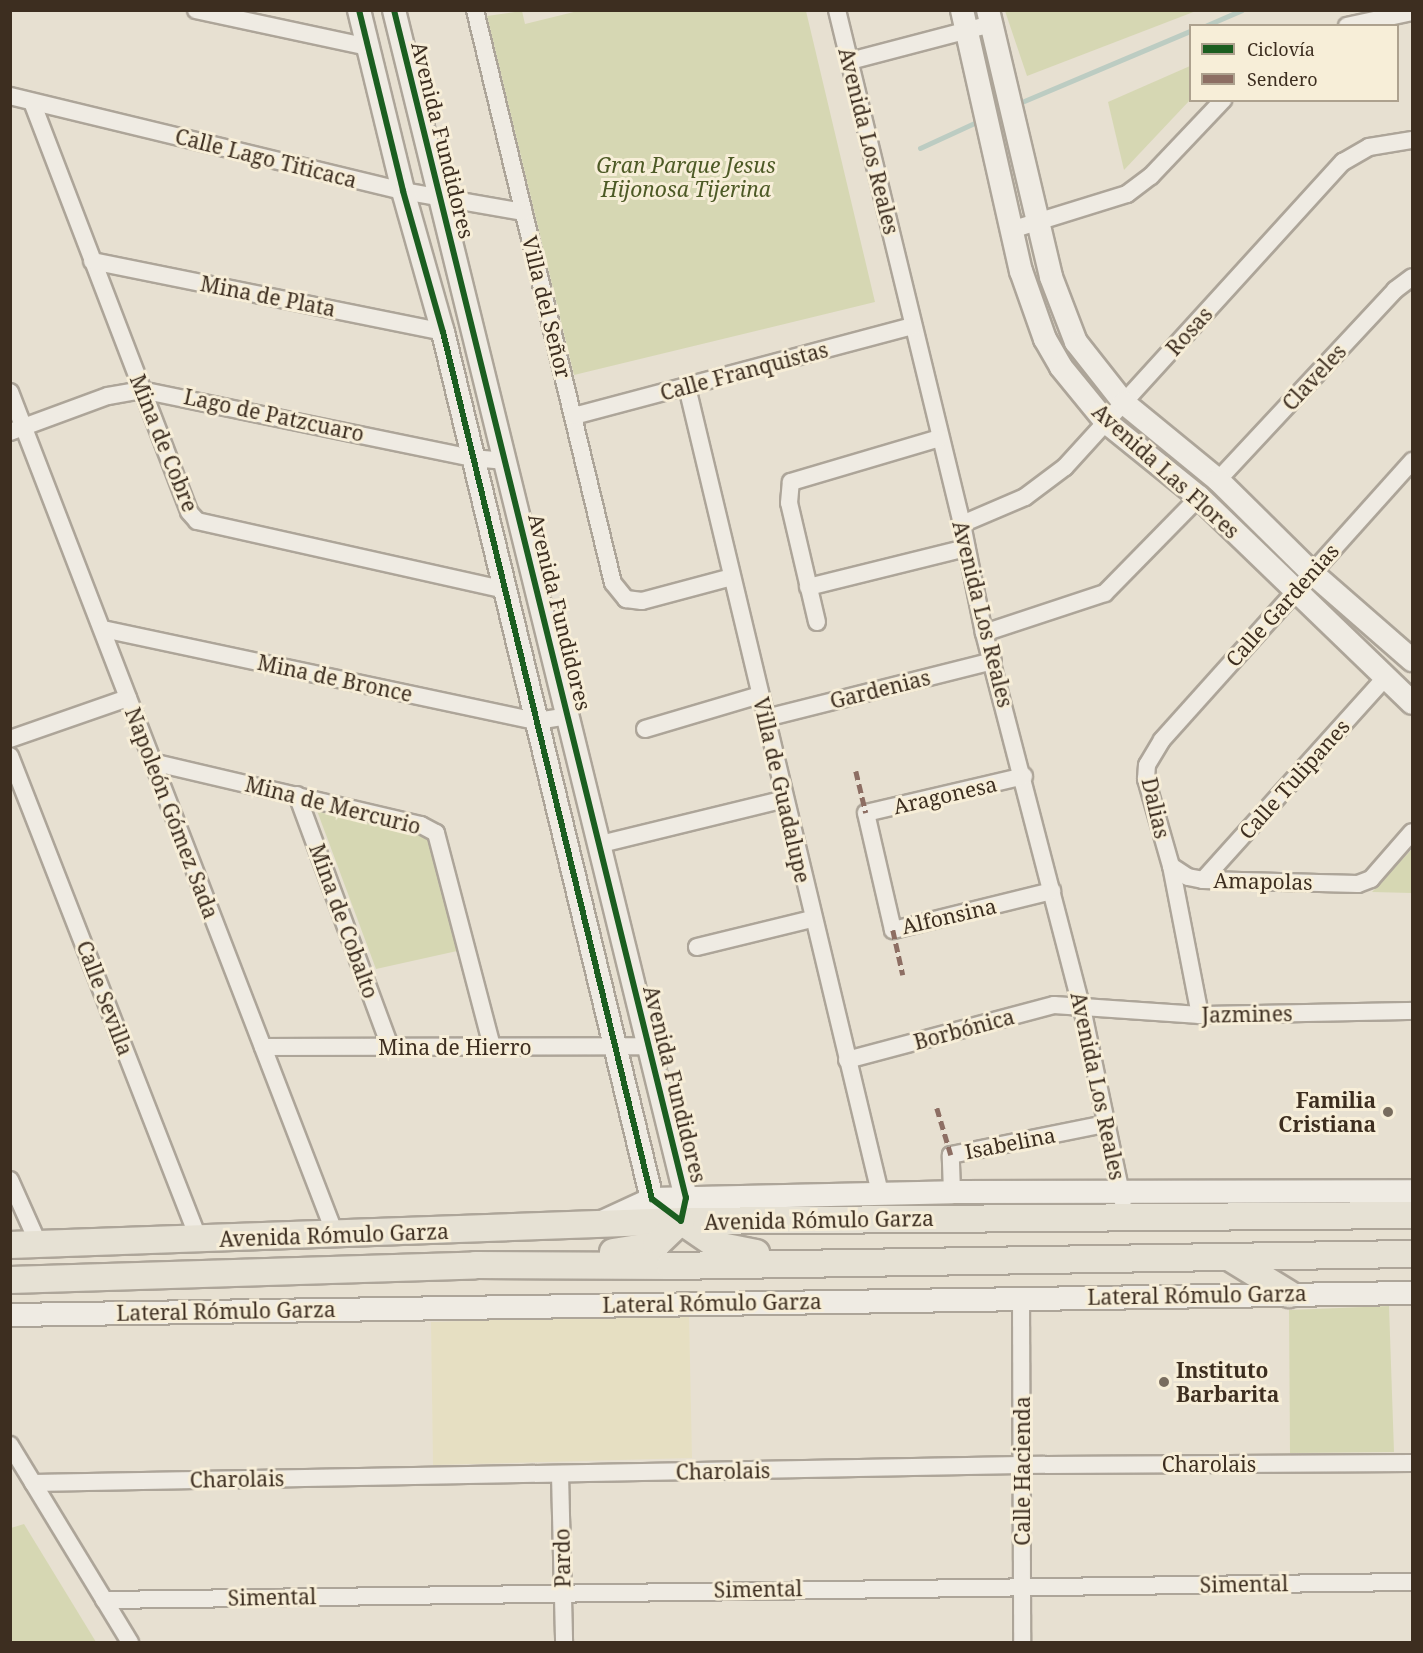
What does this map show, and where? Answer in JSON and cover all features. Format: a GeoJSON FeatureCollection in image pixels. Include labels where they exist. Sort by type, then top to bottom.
{"type":"FeatureCollection","features":[{"type":"Feature","properties":{"kind":"main road","name":"Avenida Rómulo Garza"},"geometry":{"type":"LineString","coordinates":[[10,1245],[595,1225],[683,1210],[1125,1218],[1413,1215]]}},
{"type":"Feature","properties":{"kind":"main road"},"geometry":{"type":"LineString","coordinates":[[476,1265],[531,1257],[643,1249],[665,1240],[683,1210],[702,1238],[730,1250],[834,1253],[874,1260]]}},
{"type":"Feature","properties":{"kind":"main road","name":"Avenida Rómulo Garza"},"geometry":{"type":"LineString","coordinates":[[10,1280],[476,1265],[670,1266],[874,1260],[1232,1259],[1413,1254]]}},
{"type":"Feature","properties":{"kind":"main road"},"geometry":{"type":"LineString","coordinates":[[1232,1259],[1289,1294]]}},
{"type":"Feature","properties":{"kind":"street"},"geometry":{"type":"LineString","coordinates":[[196,10],[368,46]]}},
{"type":"Feature","properties":{"kind":"street"},"geometry":{"type":"LineString","coordinates":[[359,10],[403,191],[443,332],[652,1199]]}},
{"type":"Feature","properties":{"kind":"street","name":"Avenida Fundidores"},"geometry":{"type":"LineString","coordinates":[[394,10],[601,844],[683,1210]]}},
{"type":"Feature","properties":{"kind":"street","name":"Villa del Señor"},"geometry":{"type":"LineString","coordinates":[[475,10],[574,416],[609,573],[626,599],[653,600],[732,577]]}},
{"type":"Feature","properties":{"kind":"street","name":"Avenida Los Reales"},"geometry":{"type":"LineString","coordinates":[[837,10],[962,524],[984,633],[1024,777],[1082,1008],[1105,1124],[1122,1192],[1125,1218]]}},
{"type":"Feature","properties":{"kind":"street"},"geometry":{"type":"LineString","coordinates":[[1356,24],[1413,12]]}},
{"type":"Feature","properties":{"kind":"street"},"geometry":{"type":"LineString","coordinates":[[850,61],[964,20],[989,17]]}},
{"type":"Feature","properties":{"kind":"street","name":"Avenida Las Flores"},"geometry":{"type":"LineString","coordinates":[[989,17],[1066,324],[1102,379],[1124,403],[1218,480],[1311,572],[1410,654]]}},
{"type":"Feature","properties":{"kind":"street","name":"Avenida Las Flores"},"geometry":{"type":"LineString","coordinates":[[964,20],[1011,230],[1045,339],[1061,367],[1106,422],[1199,497],[1293,591],[1413,703]]}},
{"type":"Feature","properties":{"kind":"street","name":"Calle Lago Titicaca"},"geometry":{"type":"LineString","coordinates":[[10,96],[403,191],[523,212]]}},
{"type":"Feature","properties":{"kind":"street","name":"Mina de Cobre"},"geometry":{"type":"LineString","coordinates":[[32,102],[189,512],[197,521],[506,590]]}},
{"type":"Feature","properties":{"kind":"street"},"geometry":{"type":"LineString","coordinates":[[1011,230],[1127,194],[1151,176],[1221,102]]}},
{"type":"Feature","properties":{"kind":"street","name":"Rosas"},"geometry":{"type":"LineString","coordinates":[[962,524],[1046,485],[1124,403],[1343,162],[1377,145],[1413,140]]}},
{"type":"Feature","properties":{"kind":"street","name":"Mina de Plata"},"geometry":{"type":"LineString","coordinates":[[92,261],[443,332]]}},
{"type":"Feature","properties":{"kind":"street","name":"Claveles"},"geometry":{"type":"LineString","coordinates":[[1218,480],[1395,290],[1413,277]]}},
{"type":"Feature","properties":{"kind":"street","name":"Calle Franquistas"},"geometry":{"type":"LineString","coordinates":[[574,416],[913,326]]}},
{"type":"Feature","properties":{"kind":"street","name":"Villa de Guadalupe"},"geometry":{"type":"LineString","coordinates":[[687,387],[812,919],[880,1192]]}},
{"type":"Feature","properties":{"kind":"street","name":"Lago de Patzcuaro"},"geometry":{"type":"LineString","coordinates":[[17,430],[108,396],[141,390],[472,458],[506,461]]}},
{"type":"Feature","properties":{"kind":"street","name":"Napoleón Gómez Sada"},"geometry":{"type":"LineString","coordinates":[[10,392],[17,430],[103,629],[152,762],[335,1234]]}},
{"type":"Feature","properties":{"kind":"street"},"geometry":{"type":"LineString","coordinates":[[817,622],[789,487],[806,474],[940,438]]}},
{"type":"Feature","properties":{"kind":"street","name":"Calle Gardenias"},"geometry":{"type":"LineString","coordinates":[[1153,750],[1293,591],[1413,461]]}},
{"type":"Feature","properties":{"kind":"street"},"geometry":{"type":"LineString","coordinates":[[984,633],[1089,602],[1105,593],[1199,497]]}},
{"type":"Feature","properties":{"kind":"street"},"geometry":{"type":"LineString","coordinates":[[808,587],[966,548]]}},
{"type":"Feature","properties":{"kind":"street","name":"Mina de Bronce"},"geometry":{"type":"LineString","coordinates":[[103,629],[537,721],[568,716]]}},
{"type":"Feature","properties":{"kind":"street","name":"Gardenias"},"geometry":{"type":"LineString","coordinates":[[766,718],[993,661]]}},
{"type":"Feature","properties":{"kind":"street","name":"Calle Tulipanes"},"geometry":{"type":"LineString","coordinates":[[1203,880],[1386,677]]}},
{"type":"Feature","properties":{"kind":"street"},"geometry":{"type":"LineString","coordinates":[[645,729],[760,694]]}},
{"type":"Feature","properties":{"kind":"street"},"geometry":{"type":"LineString","coordinates":[[10,739],[128,698]]}},
{"type":"Feature","properties":{"kind":"street","name":"Dalias"},"geometry":{"type":"LineString","coordinates":[[1153,750],[1146,779],[1171,866],[1200,1015]]}},
{"type":"Feature","properties":{"kind":"street","name":"Calle Sevilla"},"geometry":{"type":"LineString","coordinates":[[10,756],[199,1240]]}},
{"type":"Feature","properties":{"kind":"street","name":"Mina de Mercurio"},"geometry":{"type":"LineString","coordinates":[[152,762],[421,825],[436,833],[492,1047]]}},
{"type":"Feature","properties":{"kind":"street","name":"Aragonesa"},"geometry":{"type":"LineString","coordinates":[[866,813],[1024,777]]}},
{"type":"Feature","properties":{"kind":"street","name":"Mina de Cobalto"},"geometry":{"type":"LineString","coordinates":[[297,795],[390,1047]]}},
{"type":"Feature","properties":{"kind":"street"},"geometry":{"type":"LineString","coordinates":[[601,844],[785,799]]}},
{"type":"Feature","properties":{"kind":"street","name":"Alfonsina"},"geometry":{"type":"LineString","coordinates":[[866,813],[893,930],[1052,891]]}},
{"type":"Feature","properties":{"kind":"street","name":"Amapolas"},"geometry":{"type":"LineString","coordinates":[[1171,866],[1188,877],[1203,880],[1358,884],[1371,879],[1413,832]]}},
{"type":"Feature","properties":{"kind":"street"},"geometry":{"type":"LineString","coordinates":[[697,947],[812,919]]}},
{"type":"Feature","properties":{"kind":"street","name":"Borbónica"},"geometry":{"type":"LineString","coordinates":[[847,1060],[1054,1005],[1082,1008]]}},
{"type":"Feature","properties":{"kind":"street","name":"Jazmines"},"geometry":{"type":"LineString","coordinates":[[1082,1008],[1200,1015],[1413,1011]]}},
{"type":"Feature","properties":{"kind":"street","name":"Mina de Hierro"},"geometry":{"type":"LineString","coordinates":[[262,1047],[647,1046]]}},
{"type":"Feature","properties":{"kind":"street","name":"Isabelina"},"geometry":{"type":"LineString","coordinates":[[952,1192],[951,1155],[1105,1124]]}},
{"type":"Feature","properties":{"kind":"street"},"geometry":{"type":"LineString","coordinates":[[10,1180],[38,1243]]}},
{"type":"Feature","properties":{"kind":"street"},"geometry":{"type":"LineString","coordinates":[[595,1225],[652,1199],[683,1210],[880,1192],[1413,1191]]}},
{"type":"Feature","properties":{"kind":"street","name":"Lateral Rómulo Garza"},"geometry":{"type":"LineString","coordinates":[[10,1315],[1413,1293]]}},
{"type":"Feature","properties":{"kind":"street","name":"Calle Hacienda"},"geometry":{"type":"LineString","coordinates":[[1021,1299],[1022,1642]]}},
{"type":"Feature","properties":{"kind":"street"},"geometry":{"type":"LineString","coordinates":[[10,1445],[130,1642]]}},
{"type":"Feature","properties":{"kind":"street","name":"Charolais"},"geometry":{"type":"LineString","coordinates":[[33,1483],[1022,1465],[1413,1463]]}},
{"type":"Feature","properties":{"kind":"street","name":"Pardo"},"geometry":{"type":"LineString","coordinates":[[560,1474],[564,1642]]}},
{"type":"Feature","properties":{"kind":"street","name":"Simental"},"geometry":{"type":"LineString","coordinates":[[104,1600],[562,1591],[1413,1582]]}},
{"type":"Feature","properties":{"kind":"shaded area"},"geometry":{"type":"Polygon","coordinates":[[[689,1314],[692,1458],[433,1465],[431,1322],[689,1314]]]}},
{"type":"Feature","properties":{"kind":"green space","name":"Gran Parque Jesus Hijonosa Tijerina"},"geometry":{"type":"Polygon","coordinates":[[[582,10],[806,11],[875,302],[574,375],[487,16],[522,11],[525,24],[582,10]]]}},
{"type":"Feature","properties":{"kind":"green space"},"geometry":{"type":"Polygon","coordinates":[[[1005,10],[1196,11],[1027,76],[1005,10]]]}},
{"type":"Feature","properties":{"kind":"green space"},"geometry":{"type":"Polygon","coordinates":[[[1189,66],[1189,101],[1124,170],[1108,102],[1189,66]]]}},
{"type":"Feature","properties":{"kind":"green space"},"geometry":{"type":"Polygon","coordinates":[[[316,808],[432,832],[457,951],[376,969],[316,808]]]}},
{"type":"Feature","properties":{"kind":"green space"},"geometry":{"type":"Polygon","coordinates":[[[1412,849],[1412,893],[1372,892],[1412,849]]]}},
{"type":"Feature","properties":{"kind":"green space"},"geometry":{"type":"Polygon","coordinates":[[[1389,1306],[1394,1452],[1290,1453],[1289,1310],[1389,1306]]]}},
{"type":"Feature","properties":{"kind":"green space"},"geometry":{"type":"Polygon","coordinates":[[[24,1524],[96,1642],[11,1642],[11,1528],[24,1524]]]}},
{"type":"Feature","properties":{"kind":"waterway"},"geometry":{"type":"LineString","coordinates":[[1210,24],[1242,10]]}},
{"type":"Feature","properties":{"kind":"waterway"},"geometry":{"type":"LineString","coordinates":[[1017,104],[1189,31]]}},
{"type":"Feature","properties":{"kind":"waterway"},"geometry":{"type":"LineString","coordinates":[[920,148],[981,120]]}},
{"type":"Feature","properties":{"kind":"marked path"},"geometry":{"type":"LineString","coordinates":[[856,771],[866,813]]}},
{"type":"Feature","properties":{"kind":"marked path"},"geometry":{"type":"LineString","coordinates":[[893,930],[903,975]]}},
{"type":"Feature","properties":{"kind":"marked path"},"geometry":{"type":"LineString","coordinates":[[937,1108],[951,1155]]}},
{"type":"Feature","properties":{"kind":"cycle path"},"geometry":{"type":"LineString","coordinates":[[359,10],[403,191],[443,332],[652,1199],[681,1221],[686,1198],[394,10]]}},
{"type":"Feature","properties":{"kind":"place","name":"Familia Cristiana"},"geometry":{"type":"Point","coordinates":[1388,1112]}},
{"type":"Feature","properties":{"kind":"place","name":"Instituto Barbarita"},"geometry":{"type":"Point","coordinates":[1164,1382]}}]}
